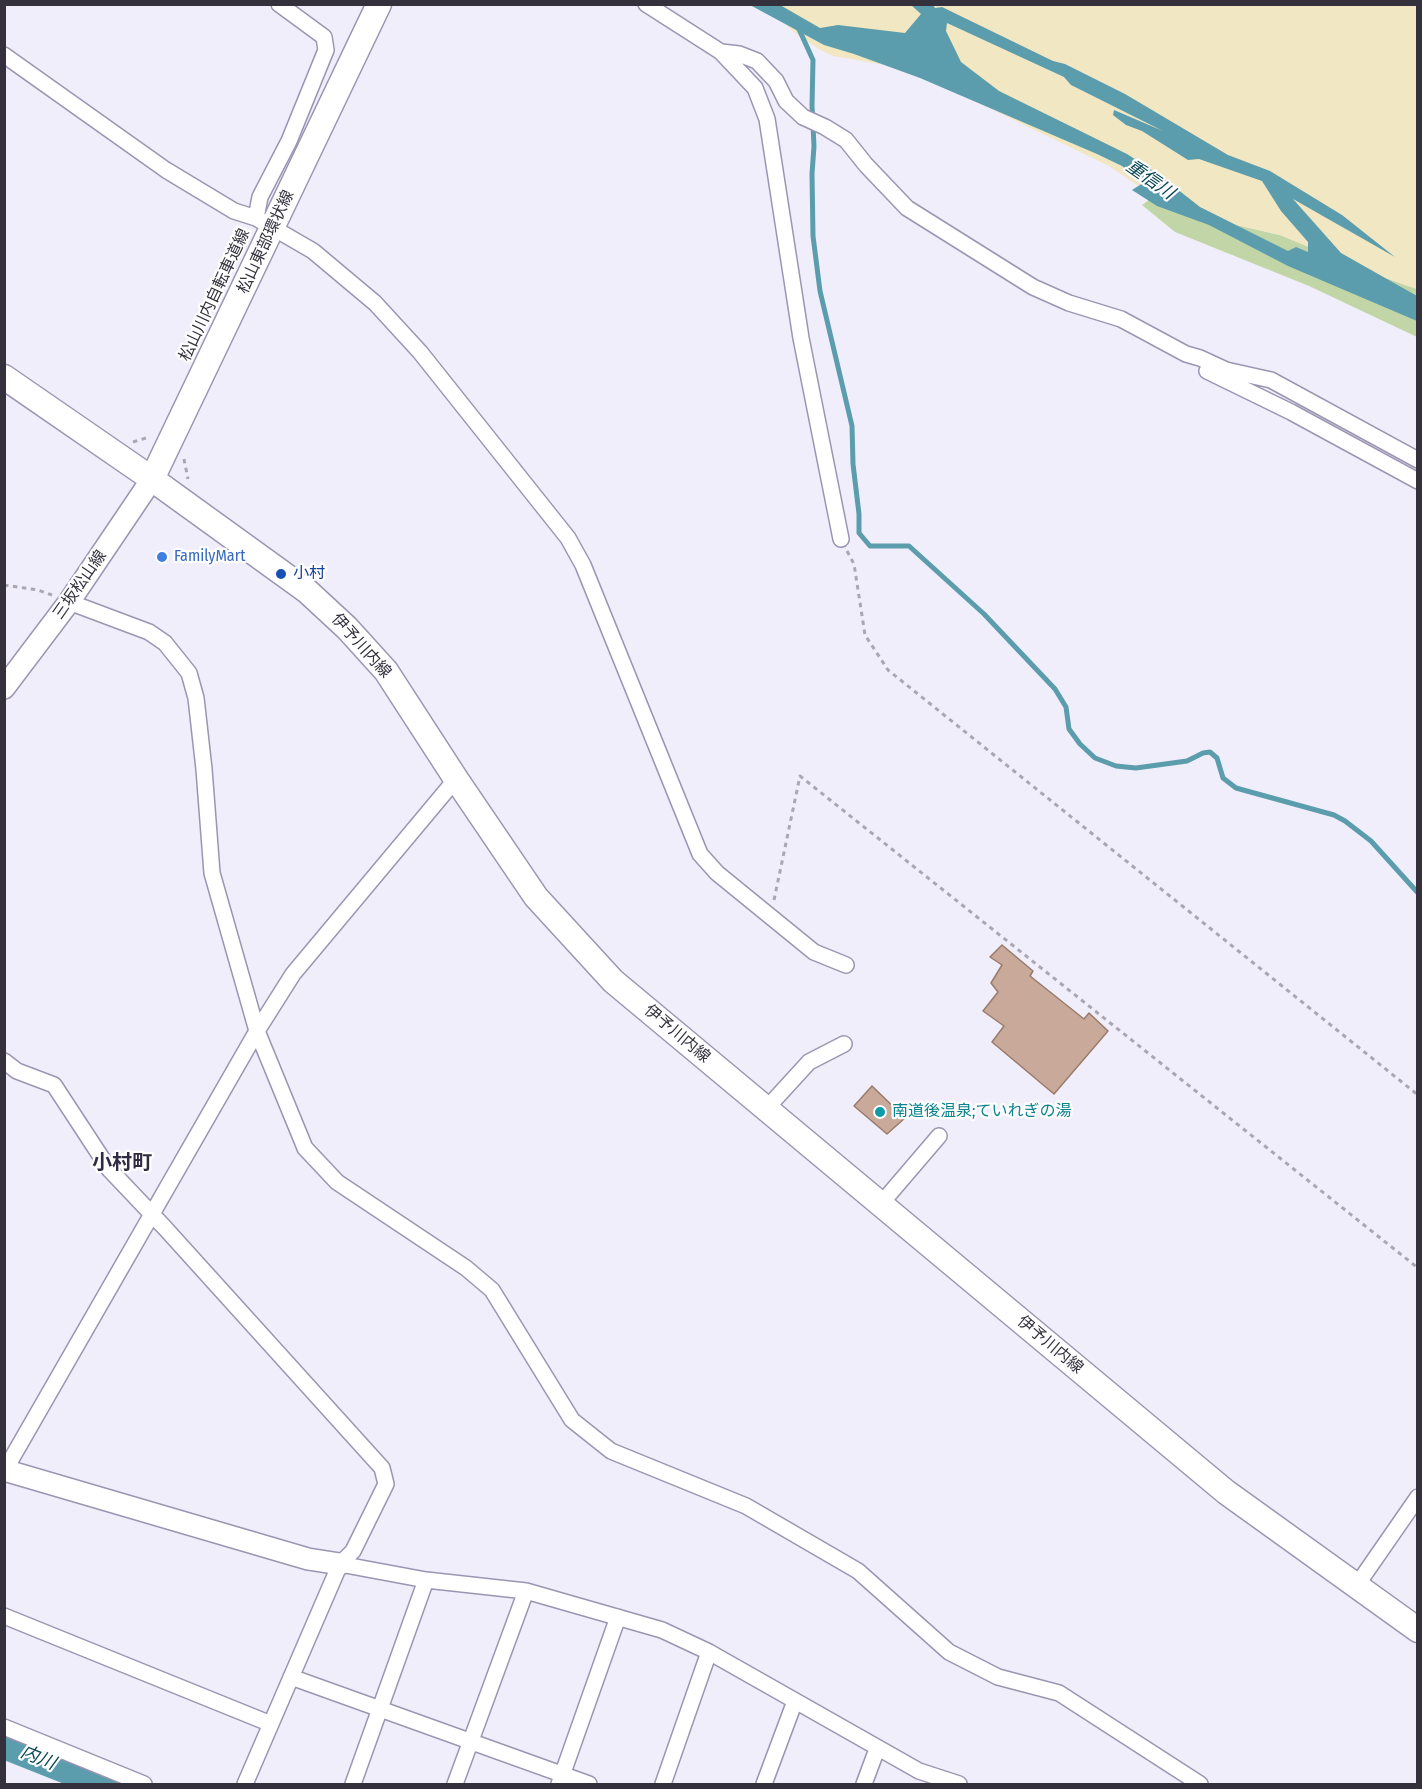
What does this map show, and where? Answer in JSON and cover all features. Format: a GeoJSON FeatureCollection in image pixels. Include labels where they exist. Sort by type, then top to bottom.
{"type":"FeatureCollection","features":[{"type":"Feature","properties":{"kind":"main road","name":"松山東部環状線"},"geometry":{"type":"LineString","coordinates":[[152,479],[265,223],[379,4]]}},
{"type":"Feature","properties":{"kind":"main road","name":"伊予川内線"},"geometry":{"type":"LineString","coordinates":[[4,377],[152,479],[307,591],[347,628],[386,671],[536,897],[613,981],[1226,1492],[1418,1630]]}},
{"type":"Feature","properties":{"kind":"street"},"geometry":{"type":"LineString","coordinates":[[265,223],[260,197],[289,141],[326,50],[324,37],[279,4]]}},
{"type":"Feature","properties":{"kind":"street"},"geometry":{"type":"LineString","coordinates":[[646,4],[721,52],[755,88],[767,119],[801,338],[841,539]]}},
{"type":"Feature","properties":{"kind":"street"},"geometry":{"type":"LineString","coordinates":[[721,52],[739,54],[757,61],[776,81],[786,101],[803,117],[846,140],[866,165],[907,208],[1033,287],[1069,303],[1121,319],[1186,354],[1209,373],[1291,412],[1418,481]]}},
{"type":"Feature","properties":{"kind":"street"},"geometry":{"type":"LineString","coordinates":[[4,54],[166,170],[234,211],[265,223],[313,251],[375,303],[420,352],[568,538],[583,565],[700,854],[717,873],[814,952],[846,965]]}},
{"type":"Feature","properties":{"kind":"street"},"geometry":{"type":"LineString","coordinates":[[1186,354],[1226,370],[1271,380],[1418,460]]}},
{"type":"Feature","properties":{"kind":"street","name":"三坂松山線"},"geometry":{"type":"LineString","coordinates":[[4,688],[69,602],[152,479]]}},
{"type":"Feature","properties":{"kind":"street"},"geometry":{"type":"LineString","coordinates":[[69,602],[149,632],[165,643],[189,673],[196,698],[201,738],[212,873],[257,1031],[305,1148],[337,1182],[466,1268],[492,1290],[572,1420],[611,1451],[746,1506],[858,1571],[949,1652],[998,1677],[1059,1694],[1200,1785]]}},
{"type":"Feature","properties":{"kind":"street"},"geometry":{"type":"LineString","coordinates":[[456,779],[293,974],[257,1031],[4,1470],[308,1559],[426,1580],[526,1591],[662,1630],[709,1652],[919,1771],[959,1785]]}},
{"type":"Feature","properties":{"kind":"street"},"geometry":{"type":"LineString","coordinates":[[766,1109],[809,1062],[844,1044]]}},
{"type":"Feature","properties":{"kind":"street"},"geometry":{"type":"LineString","coordinates":[[4,1061],[17,1071],[54,1086],[109,1169],[382,1468],[386,1484],[353,1551],[340,1564],[245,1785]]}},
{"type":"Feature","properties":{"kind":"street"},"geometry":{"type":"LineString","coordinates":[[880,1205],[939,1136]]}},
{"type":"Feature","properties":{"kind":"street"},"geometry":{"type":"LineString","coordinates":[[1357,1586],[1418,1497]]}},
{"type":"Feature","properties":{"kind":"street"},"geometry":{"type":"LineString","coordinates":[[353,1785],[426,1580]]}},
{"type":"Feature","properties":{"kind":"street"},"geometry":{"type":"LineString","coordinates":[[455,1785],[526,1591]]}},
{"type":"Feature","properties":{"kind":"street"},"geometry":{"type":"LineString","coordinates":[[4,1616],[271,1724]]}},
{"type":"Feature","properties":{"kind":"street"},"geometry":{"type":"LineString","coordinates":[[560,1780],[618,1617]]}},
{"type":"Feature","properties":{"kind":"street"},"geometry":{"type":"LineString","coordinates":[[663,1785],[709,1652]]}},
{"type":"Feature","properties":{"kind":"street"},"geometry":{"type":"LineString","coordinates":[[291,1677],[471,1742],[560,1780],[589,1785]]}},
{"type":"Feature","properties":{"kind":"street"},"geometry":{"type":"LineString","coordinates":[[764,1785],[795,1701]]}},
{"type":"Feature","properties":{"kind":"street"},"geometry":{"type":"LineString","coordinates":[[4,1727],[144,1785]]}},
{"type":"Feature","properties":{"kind":"street"},"geometry":{"type":"LineString","coordinates":[[864,1785],[877,1749]]}},
{"type":"Feature","properties":{"kind":"path"},"geometry":{"type":"LineString","coordinates":[[129,441],[137,442],[152,436]]}},
{"type":"Feature","properties":{"kind":"path"},"geometry":{"type":"LineString","coordinates":[[841,539],[854,564],[865,635],[888,670],[1418,1095]]}},
{"type":"Feature","properties":{"kind":"path"},"geometry":{"type":"LineString","coordinates":[[4,585],[38,590],[69,602]]}},
{"type":"Feature","properties":{"kind":"path"},"geometry":{"type":"LineString","coordinates":[[770,916],[800,776],[1418,1268]]}},
{"type":"Feature","properties":{"kind":"green space"},"geometry":{"type":"Polygon","coordinates":[[[1153,197],[1175,211],[1280,235],[1417,289],[1417,337],[1309,286],[1175,232],[1142,205],[1153,197]]]}},
{"type":"Feature","properties":{"kind":"sand"},"geometry":{"type":"Polygon","coordinates":[[[766,5],[1417,5],[1417,289],[1280,235],[1175,211],[1109,166],[921,75],[896,67],[833,56],[822,51],[796,34],[766,5]]]}},
{"type":"Feature","properties":{"kind":"water","name":"重信川"},"geometry":{"type":"Polygon","coordinates":[[[750,5],[780,5],[820,28],[838,25],[905,33],[921,14],[911,5],[933,5],[935,8],[942,7],[1053,61],[1065,64],[1125,94],[1228,155],[1270,171],[1342,215],[1395,257],[1293,199],[1341,253],[1417,296],[1417,321],[1288,266],[1209,225],[1157,206],[1132,190],[1143,183],[1122,166],[1097,154],[920,78],[824,45],[750,5]],[[947,23],[946,31],[961,62],[999,91],[1127,154],[1158,174],[1200,207],[1288,251],[1296,247],[1308,252],[1308,242],[1281,211],[1262,181],[1199,159],[1188,160],[1142,131],[1126,125],[1113,115],[1114,110],[1163,131],[1071,85],[1064,77],[947,23]]]}},
{"type":"Feature","properties":{"kind":"building"},"geometry":{"type":"Polygon","coordinates":[[[1002,945],[1033,971],[1030,976],[1084,1019],[1089,1013],[1108,1031],[1054,1094],[992,1042],[1004,1026],[983,1011],[998,992],[991,983],[1002,965],[990,957],[1002,945]]]}},
{"type":"Feature","properties":{"kind":"building","name":"南道後温泉;ていれぎの湯"},"geometry":{"type":"Polygon","coordinates":[[[872,1086],[905,1118],[887,1134],[854,1106],[872,1086]]]}},
{"type":"Feature","properties":{"kind":"waterway"},"geometry":{"type":"LineString","coordinates":[[798,27],[813,60],[813,236],[820,291],[852,426],[859,533],[870,546],[909,546],[984,614],[1055,689],[1066,707],[1069,729],[1080,744],[1095,758],[1116,766],[1136,768],[1187,761],[1210,752],[1217,758],[1223,778],[1236,788],[1334,815],[1345,821],[1371,841],[1418,893]]}},
{"type":"Feature","properties":{"kind":"waterway","name":"内川"},"geometry":{"type":"LineString","coordinates":[[4,1744],[105,1784]]}},
{"type":"Feature","properties":{"kind":"place","name":"FamilyMart"},"geometry":{"type":"Point","coordinates":[162,557]}},
{"type":"Feature","properties":{"kind":"place","name":"小村"},"geometry":{"type":"Point","coordinates":[281,574]}},
{"type":"Feature","properties":{"kind":"place","name":"南道後温泉;ていれぎの湯"},"geometry":{"type":"Point","coordinates":[880,1112]}},
{"type":"Feature","properties":{"kind":"district","name":"小村町"},"geometry":{"type":"Point","coordinates":[122,1163]}}]}
